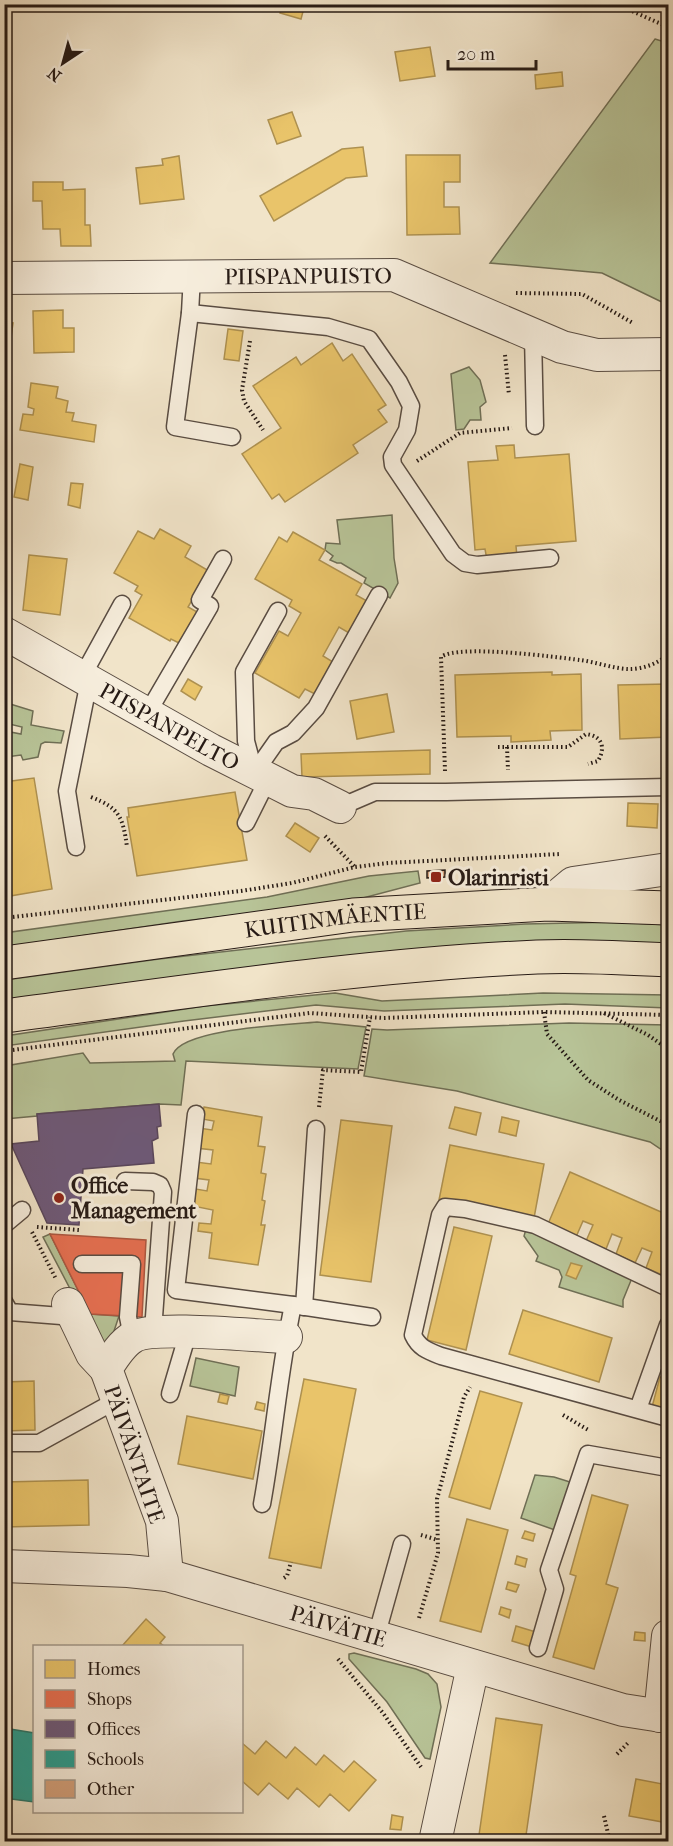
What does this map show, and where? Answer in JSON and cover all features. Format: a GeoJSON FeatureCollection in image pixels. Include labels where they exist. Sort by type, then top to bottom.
{"type":"FeatureCollection","features":[{"type":"Feature","properties":{"kind":"main road","name":"KUITINMÄENTIE"},"geometry":{"type":"LineString","coordinates":[[4,963],[352,915],[548,904],[669,908]]}},
{"type":"Feature","properties":{"kind":"main road"},"geometry":{"type":"LineString","coordinates":[[4,1016],[323,974],[447,963],[538,957],[669,960]]}},
{"type":"Feature","properties":{"kind":"street","name":"PIISPANPUISTO"},"geometry":{"type":"LineString","coordinates":[[4,278],[394,275],[562,347],[597,355],[669,354]]}},
{"type":"Feature","properties":{"kind":"street","name":"PIISPANPELTO"},"geometry":{"type":"LineString","coordinates":[[4,633],[262,776],[292,791],[314,794],[340,807]]}},
{"type":"Feature","properties":{"kind":"street"},"geometry":{"type":"LineString","coordinates":[[548,904],[573,883],[669,869]]}},
{"type":"Feature","properties":{"kind":"street","name":"PÄIVÄNTAITE"},"geometry":{"type":"LineString","coordinates":[[71,1310],[93,1354],[106,1369],[162,1521],[167,1575]]}},
{"type":"Feature","properties":{"kind":"street"},"geometry":{"type":"LineString","coordinates":[[142,1334],[188,1333],[286,1337]]}},
{"type":"Feature","properties":{"kind":"street","name":"PÄIVÄNTAITE"},"geometry":{"type":"LineString","coordinates":[[106,1369],[120,1349],[142,1334]]}},
{"type":"Feature","properties":{"kind":"street","name":"PÄIVÄTIE"},"geometry":{"type":"LineString","coordinates":[[4,1566],[128,1571],[167,1575],[379,1624],[473,1666],[623,1710],[664,1717]]}},
{"type":"Feature","properties":{"kind":"street"},"geometry":{"type":"LineString","coordinates":[[664,1717],[669,1636]]}},
{"type":"Feature","properties":{"kind":"street"},"geometry":{"type":"LineString","coordinates":[[435,1842],[473,1666]]}},
{"type":"Feature","properties":{"kind":"lane"},"geometry":{"type":"LineString","coordinates":[[192,276],[190,313],[176,427],[232,437]]}},
{"type":"Feature","properties":{"kind":"lane"},"geometry":{"type":"LineString","coordinates":[[190,313],[328,327],[369,339],[399,382],[411,406],[407,430],[392,457],[393,465],[453,554],[465,563],[477,565],[550,558]]}},
{"type":"Feature","properties":{"kind":"lane"},"geometry":{"type":"LineString","coordinates":[[533,335],[535,426]]}},
{"type":"Feature","properties":{"kind":"lane"},"geometry":{"type":"LineString","coordinates":[[147,714],[210,606],[200,600],[224,559]]}},
{"type":"Feature","properties":{"kind":"lane"},"geometry":{"type":"LineString","coordinates":[[246,823],[276,742],[293,733],[316,708],[379,595]]}},
{"type":"Feature","properties":{"kind":"lane"},"geometry":{"type":"LineString","coordinates":[[76,847],[67,791],[85,679],[122,604]]}},
{"type":"Feature","properties":{"kind":"lane"},"geometry":{"type":"LineString","coordinates":[[262,776],[246,741],[244,672],[278,611]]}},
{"type":"Feature","properties":{"kind":"lane"},"geometry":{"type":"LineString","coordinates":[[340,807],[375,792],[669,787]]}},
{"type":"Feature","properties":{"kind":"lane"},"geometry":{"type":"LineString","coordinates":[[196,1114],[176,1290],[372,1317]]}},
{"type":"Feature","properties":{"kind":"lane"},"geometry":{"type":"LineString","coordinates":[[262,1504],[270,1462],[286,1337],[299,1306],[316,1129]]}},
{"type":"Feature","properties":{"kind":"lane"},"geometry":{"type":"LineString","coordinates":[[125,1180],[153,1182],[160,1185],[163,1192],[142,1334]]}},
{"type":"Feature","properties":{"kind":"lane"},"geometry":{"type":"LineString","coordinates":[[669,1287],[536,1225],[465,1209],[445,1207],[440,1215],[413,1335],[417,1344],[441,1356],[669,1418]]}},
{"type":"Feature","properties":{"kind":"lane"},"geometry":{"type":"LineString","coordinates":[[4,1225],[22,1210]]}},
{"type":"Feature","properties":{"kind":"lane"},"geometry":{"type":"LineString","coordinates":[[82,1264],[132,1264],[128,1317],[142,1334]]}},
{"type":"Feature","properties":{"kind":"lane"},"geometry":{"type":"LineString","coordinates":[[4,1302],[10,1312],[71,1310]]}},
{"type":"Feature","properties":{"kind":"lane"},"geometry":{"type":"LineString","coordinates":[[638,1409],[669,1325]]}},
{"type":"Feature","properties":{"kind":"lane"},"geometry":{"type":"LineString","coordinates":[[170,1394],[188,1333]]}},
{"type":"Feature","properties":{"kind":"lane"},"geometry":{"type":"LineString","coordinates":[[4,1443],[39,1443],[117,1400]]}},
{"type":"Feature","properties":{"kind":"lane"},"geometry":{"type":"LineString","coordinates":[[538,1648],[555,1589],[549,1570],[588,1454],[669,1468]]}},
{"type":"Feature","properties":{"kind":"lane"},"geometry":{"type":"LineString","coordinates":[[379,1624],[402,1544]]}},
{"type":"Feature","properties":{"kind":"path"},"geometry":{"type":"LineString","coordinates":[[616,4],[669,27]]}},
{"type":"Feature","properties":{"kind":"path"},"geometry":{"type":"LineString","coordinates":[[253,319],[242,390],[244,401],[263,430]]}},
{"type":"Feature","properties":{"kind":"path"},"geometry":{"type":"LineString","coordinates":[[241,407],[244,401]]}},
{"type":"Feature","properties":{"kind":"path"},"geometry":{"type":"LineString","coordinates":[[410,466],[460,431],[512,428]]}},
{"type":"Feature","properties":{"kind":"path"},"geometry":{"type":"LineString","coordinates":[[445,766],[441,657],[446,653],[472,650],[581,660],[629,669],[643,667],[669,654]]}},
{"type":"Feature","properties":{"kind":"path"},"geometry":{"type":"LineString","coordinates":[[498,747],[568,747],[586,734],[594,735],[601,741],[602,754],[598,761],[579,764]]}},
{"type":"Feature","properties":{"kind":"path"},"geometry":{"type":"LineString","coordinates":[[507,747],[508,766]]}},
{"type":"Feature","properties":{"kind":"path"},"geometry":{"type":"LineString","coordinates":[[67,791],[87,795],[104,802],[117,811],[125,832],[127,847]]}},
{"type":"Feature","properties":{"kind":"path"},"geometry":{"type":"LineString","coordinates":[[4,918],[241,891],[292,883],[355,867],[388,862],[564,854]]}},
{"type":"Feature","properties":{"kind":"path"},"geometry":{"type":"LineString","coordinates":[[4,1051],[310,1012],[370,1017],[544,1012],[669,1015]]}},
{"type":"Feature","properties":{"kind":"path"},"geometry":{"type":"LineString","coordinates":[[544,1012],[547,1034],[588,1080],[619,1100],[669,1125]]}},
{"type":"Feature","properties":{"kind":"path"},"geometry":{"type":"LineString","coordinates":[[603,1013],[648,1035],[669,1049]]}},
{"type":"Feature","properties":{"kind":"path"},"geometry":{"type":"LineString","coordinates":[[316,1129],[323,1070],[361,1072],[370,1017]]}},
{"type":"Feature","properties":{"kind":"path"},"geometry":{"type":"LineString","coordinates":[[4,1182],[22,1210]]}},
{"type":"Feature","properties":{"kind":"path"},"geometry":{"type":"LineString","coordinates":[[71,1310],[30,1227],[79,1230]]}},
{"type":"Feature","properties":{"kind":"path"},"geometry":{"type":"LineString","coordinates":[[379,1624],[418,1620],[438,1553],[438,1499],[465,1397],[470,1387],[477,1384]]}},
{"type":"Feature","properties":{"kind":"path"},"geometry":{"type":"LineString","coordinates":[[335,1655],[383,1713],[423,1771]]}},
{"type":"Feature","properties":{"kind":"path"},"geometry":{"type":"LineString","coordinates":[[604,1816],[610,1842]]}},
{"type":"Feature","properties":{"kind":"green space"},"geometry":{"type":"Polygon","coordinates":[[[655,39],[668,43],[668,305],[602,273],[490,263],[655,39]]]}},
{"type":"Feature","properties":{"kind":"green space"},"geometry":{"type":"Polygon","coordinates":[[[469,367],[480,380],[486,402],[480,407],[481,420],[470,420],[464,429],[456,430],[451,374],[469,367]]]}},
{"type":"Feature","properties":{"kind":"green space"},"geometry":{"type":"Polygon","coordinates":[[[392,515],[398,583],[390,598],[364,583],[366,578],[341,563],[330,560],[333,556],[325,550],[326,543],[340,544],[337,520],[392,515]]]}},
{"type":"Feature","properties":{"kind":"green space"},"geometry":{"type":"Polygon","coordinates":[[[7,703],[33,711],[31,725],[64,731],[61,743],[41,744],[38,757],[23,760],[21,755],[6,757],[5,731],[21,734],[22,727],[5,723],[7,703]]]}},
{"type":"Feature","properties":{"kind":"green space"},"geometry":{"type":"Polygon","coordinates":[[[418,871],[420,883],[344,903],[183,921],[5,947],[4,933],[267,897],[369,876],[418,871]]]}},
{"type":"Feature","properties":{"kind":"green space"},"geometry":{"type":"Polygon","coordinates":[[[618,922],[668,925],[668,947],[5,1002],[5,980],[159,959],[406,931],[525,924],[618,922]]]}},
{"type":"Feature","properties":{"kind":"green space"},"geometry":{"type":"Polygon","coordinates":[[[335,993],[382,1001],[543,993],[668,995],[668,1008],[565,1004],[384,1011],[316,1005],[5,1046],[5,1036],[205,1006],[335,993]]]}},
{"type":"Feature","properties":{"kind":"green space"},"geometry":{"type":"Polygon","coordinates":[[[317,1022],[366,1027],[358,1069],[186,1061],[181,1105],[159,1104],[37,1114],[37,1116],[5,1119],[5,1066],[83,1053],[90,1063],[175,1061],[173,1054],[181,1045],[196,1038],[239,1029],[317,1022]]]}},
{"type":"Feature","properties":{"kind":"green space"},"geometry":{"type":"Polygon","coordinates":[[[569,1023],[668,1025],[668,1154],[650,1142],[457,1091],[364,1076],[372,1029],[569,1023]]]}},
{"type":"Feature","properties":{"kind":"green space"},"geometry":{"type":"Polygon","coordinates":[[[526,1229],[632,1278],[623,1300],[623,1307],[559,1287],[562,1277],[559,1270],[536,1261],[538,1256],[524,1236],[526,1229]]]}},
{"type":"Feature","properties":{"kind":"green space"},"geometry":{"type":"Polygon","coordinates":[[[50,1234],[90,1314],[119,1316],[113,1334],[101,1348],[43,1237],[50,1234]]]}},
{"type":"Feature","properties":{"kind":"green space"},"geometry":{"type":"Polygon","coordinates":[[[196,1358],[239,1367],[235,1396],[190,1386],[196,1358]]]}},
{"type":"Feature","properties":{"kind":"green space"},"geometry":{"type":"Polygon","coordinates":[[[535,1475],[570,1482],[555,1530],[521,1518],[535,1475]]]}},
{"type":"Feature","properties":{"kind":"green space"},"geometry":{"type":"Polygon","coordinates":[[[354,1653],[416,1669],[428,1674],[437,1684],[441,1707],[430,1759],[425,1758],[387,1702],[349,1659],[349,1654],[354,1653]]]}},
{"type":"Feature","properties":{"kind":"building: Homes"},"geometry":{"type":"Polygon","coordinates":[[[282,4],[305,4],[301,19],[280,13],[282,4]]]}},
{"type":"Feature","properties":{"kind":"building: Homes"},"geometry":{"type":"Polygon","coordinates":[[[430,47],[435,76],[400,81],[395,52],[430,47]]]}},
{"type":"Feature","properties":{"kind":"building: Homes"},"geometry":{"type":"Polygon","coordinates":[[[562,72],[563,86],[536,89],[535,75],[562,72]]]}},
{"type":"Feature","properties":{"kind":"building: Homes"},"geometry":{"type":"Polygon","coordinates":[[[292,112],[301,136],[277,144],[268,120],[292,112]]]}},
{"type":"Feature","properties":{"kind":"building: Homes"},"geometry":{"type":"Polygon","coordinates":[[[363,147],[367,176],[346,178],[274,221],[260,196],[342,149],[363,147]]]}},
{"type":"Feature","properties":{"kind":"building: Homes"},"geometry":{"type":"Polygon","coordinates":[[[406,155],[460,155],[460,182],[444,182],[444,207],[459,207],[460,234],[407,235],[406,155]]]}},
{"type":"Feature","properties":{"kind":"building: Homes"},"geometry":{"type":"Polygon","coordinates":[[[179,156],[184,199],[140,204],[136,168],[163,165],[162,159],[179,156]]]}},
{"type":"Feature","properties":{"kind":"building: Homes"},"geometry":{"type":"Polygon","coordinates":[[[33,182],[63,182],[63,190],[85,189],[85,225],[90,225],[91,246],[61,246],[60,229],[43,229],[42,201],[33,201],[33,182]]]}},
{"type":"Feature","properties":{"kind":"building: Homes"},"geometry":{"type":"Polygon","coordinates":[[[4,223],[11,234],[4,238],[4,223]]]}},
{"type":"Feature","properties":{"kind":"building: Homes"},"geometry":{"type":"Polygon","coordinates":[[[63,310],[63,328],[74,328],[74,352],[34,353],[33,311],[63,310]]]}},
{"type":"Feature","properties":{"kind":"building: Homes"},"geometry":{"type":"Polygon","coordinates":[[[4,322],[13,323],[5,381],[4,380],[4,322]]]}},
{"type":"Feature","properties":{"kind":"building: Homes"},"geometry":{"type":"Polygon","coordinates":[[[228,329],[243,331],[239,361],[224,359],[228,329]]]}},
{"type":"Feature","properties":{"kind":"building: Homes"},"geometry":{"type":"Polygon","coordinates":[[[332,343],[343,361],[352,354],[386,405],[378,410],[387,422],[353,445],[358,453],[285,502],[279,494],[272,499],[242,454],[281,428],[253,386],[296,357],[301,365],[332,343]]]}},
{"type":"Feature","properties":{"kind":"building: Homes"},"geometry":{"type":"Polygon","coordinates":[[[31,383],[58,387],[56,398],[68,401],[66,412],[74,413],[72,421],[96,425],[94,442],[20,430],[23,414],[33,415],[34,409],[28,407],[31,383]]]}},
{"type":"Feature","properties":{"kind":"building: Homes"},"geometry":{"type":"Polygon","coordinates":[[[514,445],[515,458],[569,454],[576,541],[516,546],[517,557],[487,560],[485,549],[475,550],[468,462],[498,460],[496,446],[514,445]]]}},
{"type":"Feature","properties":{"kind":"building: Homes"},"geometry":{"type":"Polygon","coordinates":[[[20,464],[33,467],[28,500],[14,497],[20,464]]]}},
{"type":"Feature","properties":{"kind":"building: Homes"},"geometry":{"type":"Polygon","coordinates":[[[71,483],[83,484],[80,508],[68,505],[71,483]]]}},
{"type":"Feature","properties":{"kind":"building: Homes"},"geometry":{"type":"Polygon","coordinates":[[[160,529],[191,546],[185,557],[209,571],[188,607],[199,613],[181,644],[171,639],[170,641],[129,618],[142,595],[135,591],[138,586],[114,573],[138,531],[154,539],[160,529]]]}},
{"type":"Feature","properties":{"kind":"building: Homes"},"geometry":{"type":"Polygon","coordinates":[[[293,532],[325,550],[319,560],[362,584],[356,595],[367,601],[349,633],[339,627],[323,656],[333,662],[315,694],[305,689],[299,698],[255,673],[279,631],[288,636],[301,613],[289,606],[292,600],[255,579],[279,537],[287,542],[293,532]]]}},
{"type":"Feature","properties":{"kind":"building: Homes"},"geometry":{"type":"Polygon","coordinates":[[[29,555],[67,559],[60,615],[23,610],[29,555]]]}},
{"type":"Feature","properties":{"kind":"building: Homes"},"geometry":{"type":"Polygon","coordinates":[[[552,672],[552,675],[581,674],[582,730],[550,731],[551,740],[511,742],[511,736],[457,737],[455,675],[552,672]]]}},
{"type":"Feature","properties":{"kind":"building: Homes"},"geometry":{"type":"Polygon","coordinates":[[[188,679],[202,687],[195,700],[181,691],[188,679]]]}},
{"type":"Feature","properties":{"kind":"building: Homes"},"geometry":{"type":"Polygon","coordinates":[[[668,684],[668,737],[620,739],[618,685],[668,684]]]}},
{"type":"Feature","properties":{"kind":"building: Homes"},"geometry":{"type":"Polygon","coordinates":[[[387,694],[394,732],[357,739],[350,701],[387,694]]]}},
{"type":"Feature","properties":{"kind":"building: Homes"},"geometry":{"type":"Polygon","coordinates":[[[430,750],[430,774],[302,777],[301,754],[430,750]]]}},
{"type":"Feature","properties":{"kind":"building: Homes"},"geometry":{"type":"Polygon","coordinates":[[[34,778],[52,889],[4,897],[4,782],[34,778]]]}},
{"type":"Feature","properties":{"kind":"building: Homes"},"geometry":{"type":"Polygon","coordinates":[[[235,792],[247,860],[137,876],[127,817],[129,817],[128,808],[235,792]]]}},
{"type":"Feature","properties":{"kind":"building: Homes"},"geometry":{"type":"Polygon","coordinates":[[[628,803],[658,804],[657,828],[627,826],[628,803]]]}},
{"type":"Feature","properties":{"kind":"building: Homes"},"geometry":{"type":"Polygon","coordinates":[[[295,823],[319,838],[310,852],[286,836],[295,823]]]}},
{"type":"Feature","properties":{"kind":"building: Homes"},"geometry":{"type":"Polygon","coordinates":[[[204,1107],[262,1117],[258,1146],[265,1147],[261,1173],[266,1174],[262,1200],[265,1201],[261,1225],[265,1225],[258,1265],[209,1258],[212,1233],[198,1231],[199,1223],[211,1224],[213,1210],[193,1206],[196,1189],[207,1191],[209,1180],[194,1178],[196,1162],[211,1164],[213,1150],[196,1148],[199,1128],[212,1130],[214,1121],[202,1119],[204,1107]]]}},
{"type":"Feature","properties":{"kind":"building: Homes"},"geometry":{"type":"Polygon","coordinates":[[[455,1107],[481,1113],[476,1135],[449,1128],[455,1107]]]}},
{"type":"Feature","properties":{"kind":"building: Homes"},"geometry":{"type":"Polygon","coordinates":[[[502,1117],[519,1121],[516,1136],[499,1132],[502,1117]]]}},
{"type":"Feature","properties":{"kind":"building: Homes"},"geometry":{"type":"Polygon","coordinates":[[[341,1120],[392,1126],[371,1282],[320,1275],[341,1120]]]}},
{"type":"Feature","properties":{"kind":"building: Homes"},"geometry":{"type":"Polygon","coordinates":[[[450,1145],[544,1164],[534,1218],[439,1200],[450,1145]]]}},
{"type":"Feature","properties":{"kind":"building: Homes"},"geometry":{"type":"Polygon","coordinates":[[[570,1172],[668,1215],[668,1269],[665,1276],[646,1268],[652,1252],[642,1248],[635,1263],[616,1254],[622,1238],[612,1234],[606,1249],[586,1241],[593,1225],[583,1221],[576,1237],[548,1224],[570,1172]]]}},
{"type":"Feature","properties":{"kind":"building: Homes"},"geometry":{"type":"Polygon","coordinates":[[[454,1227],[492,1236],[466,1350],[427,1340],[454,1227]]]}},
{"type":"Feature","properties":{"kind":"building: Homes"},"geometry":{"type":"Polygon","coordinates":[[[571,1263],[582,1266],[576,1279],[566,1275],[571,1263]]]}},
{"type":"Feature","properties":{"kind":"building: Homes"},"geometry":{"type":"Polygon","coordinates":[[[523,1310],[612,1338],[599,1382],[509,1354],[523,1310]]]}},
{"type":"Feature","properties":{"kind":"building: Homes"},"geometry":{"type":"Polygon","coordinates":[[[660,1377],[668,1379],[668,1411],[652,1407],[660,1377]]]}},
{"type":"Feature","properties":{"kind":"building: Homes"},"geometry":{"type":"Polygon","coordinates":[[[304,1379],[356,1389],[321,1568],[269,1558],[304,1379]]]}},
{"type":"Feature","properties":{"kind":"building: Homes"},"geometry":{"type":"Polygon","coordinates":[[[34,1381],[35,1430],[4,1431],[4,1382],[34,1381]]]}},
{"type":"Feature","properties":{"kind":"building: Homes"},"geometry":{"type":"Polygon","coordinates":[[[480,1391],[522,1403],[490,1509],[449,1497],[480,1391]]]}},
{"type":"Feature","properties":{"kind":"building: Homes"},"geometry":{"type":"Polygon","coordinates":[[[220,1394],[229,1396],[227,1404],[218,1402],[220,1394]]]}},
{"type":"Feature","properties":{"kind":"building: Homes"},"geometry":{"type":"Polygon","coordinates":[[[257,1402],[265,1404],[264,1411],[255,1409],[257,1402]]]}},
{"type":"Feature","properties":{"kind":"building: Homes"},"geometry":{"type":"Polygon","coordinates":[[[187,1416],[262,1431],[253,1479],[178,1464],[187,1416]]]}},
{"type":"Feature","properties":{"kind":"building: Homes"},"geometry":{"type":"Polygon","coordinates":[[[88,1480],[89,1525],[4,1527],[4,1482],[88,1480]]]}},
{"type":"Feature","properties":{"kind":"building: Homes"},"geometry":{"type":"Polygon","coordinates":[[[592,1495],[628,1505],[606,1584],[618,1588],[594,1669],[553,1657],[576,1576],[570,1574],[592,1495]]]}},
{"type":"Feature","properties":{"kind":"building: Homes"},"geometry":{"type":"Polygon","coordinates":[[[467,1519],[508,1530],[481,1632],[440,1621],[467,1519]]]}},
{"type":"Feature","properties":{"kind":"building: Homes"},"geometry":{"type":"Polygon","coordinates":[[[525,1531],[535,1534],[533,1541],[522,1538],[525,1531]]]}},
{"type":"Feature","properties":{"kind":"building: Homes"},"geometry":{"type":"Polygon","coordinates":[[[517,1556],[527,1559],[525,1567],[515,1564],[517,1556]]]}},
{"type":"Feature","properties":{"kind":"building: Homes"},"geometry":{"type":"Polygon","coordinates":[[[508,1582],[519,1585],[516,1592],[506,1589],[508,1582]]]}},
{"type":"Feature","properties":{"kind":"building: Homes"},"geometry":{"type":"Polygon","coordinates":[[[501,1607],[511,1610],[509,1618],[499,1614],[501,1607]]]}},
{"type":"Feature","properties":{"kind":"building: Homes"},"geometry":{"type":"Polygon","coordinates":[[[146,1619],[165,1637],[160,1643],[163,1645],[123,1645],[146,1619]]]}},
{"type":"Feature","properties":{"kind":"building: Homes"},"geometry":{"type":"Polygon","coordinates":[[[516,1626],[536,1632],[532,1647],[512,1641],[516,1626]]]}},
{"type":"Feature","properties":{"kind":"building: Homes"},"geometry":{"type":"Polygon","coordinates":[[[635,1632],[645,1633],[645,1641],[634,1640],[635,1632]]]}},
{"type":"Feature","properties":{"kind":"building: Homes"},"geometry":{"type":"Polygon","coordinates":[[[496,1718],[542,1725],[525,1842],[478,1842],[496,1718]]]}},
{"type":"Feature","properties":{"kind":"building: Homes"},"geometry":{"type":"Polygon","coordinates":[[[266,1741],[286,1758],[295,1747],[316,1765],[324,1755],[344,1772],[354,1761],[376,1780],[349,1811],[330,1794],[319,1807],[297,1788],[288,1799],[269,1783],[258,1795],[243,1782],[243,1744],[255,1754],[266,1741]]]}},
{"type":"Feature","properties":{"kind":"building: Homes"},"geometry":{"type":"Polygon","coordinates":[[[636,1779],[668,1785],[668,1823],[629,1816],[636,1779]]]}},
{"type":"Feature","properties":{"kind":"building: Homes"},"geometry":{"type":"Polygon","coordinates":[[[392,1815],[403,1817],[401,1830],[390,1829],[392,1815]]]}},
{"type":"Feature","properties":{"kind":"building: Shops"},"geometry":{"type":"Polygon","coordinates":[[[50,1234],[146,1240],[142,1317],[90,1314],[50,1234]]]}},
{"type":"Feature","properties":{"kind":"building: Offices"},"geometry":{"type":"Polygon","coordinates":[[[159,1104],[161,1126],[157,1127],[158,1138],[152,1141],[154,1163],[83,1169],[79,1225],[47,1223],[11,1144],[39,1141],[37,1114],[159,1104]]]}},
{"type":"Feature","properties":{"kind":"building: Schools"},"geometry":{"type":"Polygon","coordinates":[[[10,1729],[33,1733],[33,1802],[4,1798],[4,1743],[8,1744],[10,1729]]]}},
{"type":"Feature","properties":{"kind":"building: Other"},"geometry":{"type":"Polygon","coordinates":[[[445,870],[445,877],[427,878],[427,871],[445,870]]]}},
{"type":"Feature","properties":{"kind":"place","name":"Olarinristi"},"geometry":{"type":"Point","coordinates":[436,877]}},
{"type":"Feature","properties":{"kind":"place","name":"Office Management"},"geometry":{"type":"Point","coordinates":[59,1198]}}]}
